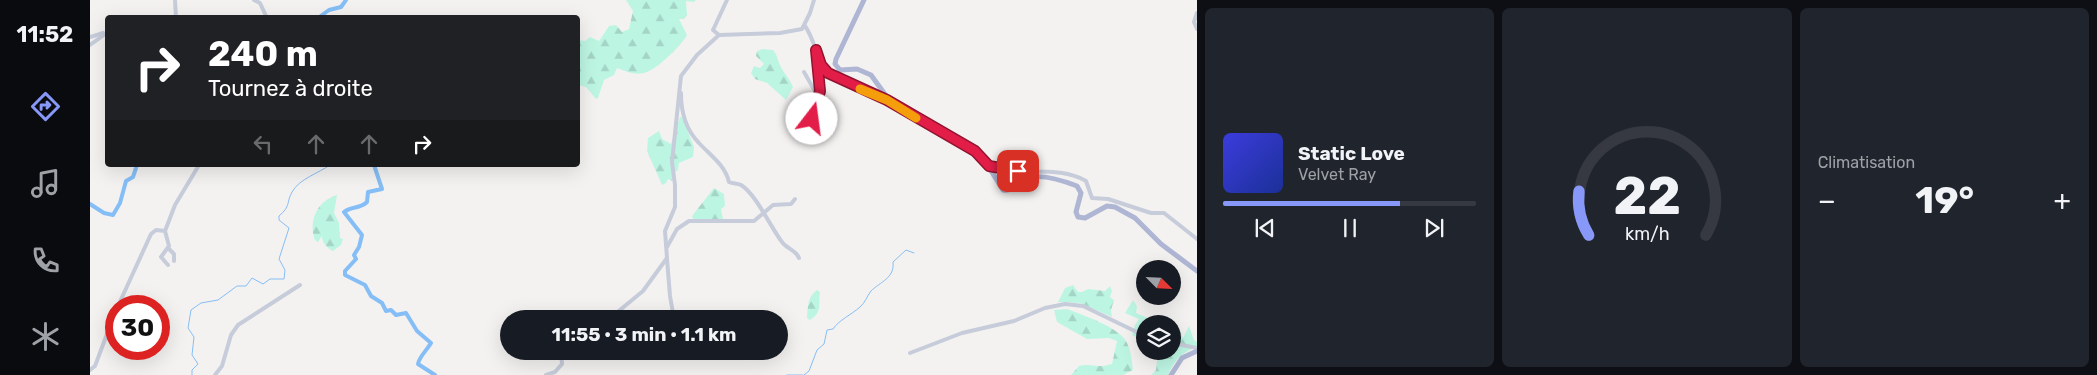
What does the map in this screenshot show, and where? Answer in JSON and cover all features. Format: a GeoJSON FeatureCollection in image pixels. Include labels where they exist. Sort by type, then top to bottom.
{"type":"FeatureCollection","features":[{"type":"Feature","properties":{"kind":"main road"},"geometry":{"type":"LineString","coordinates":[[864,0],[835,64],[840,70],[857,69],[871,75],[887,100],[975,151],[989,166],[1005,190],[1010,190],[1024,180],[1035,177],[1077,186],[1081,193],[1076,212],[1078,217],[1086,218],[1107,206],[1115,207],[1135,218],[1161,244],[1197,271]]}},
{"type":"Feature","properties":{"kind":"main road"},"geometry":{"type":"LineString","coordinates":[[1171,375],[1182,358],[1197,350]]}},
{"type":"Feature","properties":{"kind":"street"},"geometry":{"type":"LineString","coordinates":[[175,0],[176,15]]}},
{"type":"Feature","properties":{"kind":"street"},"geometry":{"type":"LineString","coordinates":[[254,0],[260,3],[266,15]]}},
{"type":"Feature","properties":{"kind":"street"},"geometry":{"type":"LineString","coordinates":[[727,0],[713,30],[719,34],[780,33],[802,29],[805,26],[814,0]]}},
{"type":"Feature","properties":{"kind":"street"},"geometry":{"type":"LineString","coordinates":[[1197,13],[1194,22],[1197,28]]}},
{"type":"Feature","properties":{"kind":"street"},"geometry":{"type":"LineString","coordinates":[[805,26],[811,33],[821,65],[828,73],[887,100]]}},
{"type":"Feature","properties":{"kind":"street"},"geometry":{"type":"LineString","coordinates":[[90,37],[105,32]]}},
{"type":"Feature","properties":{"kind":"street"},"geometry":{"type":"LineString","coordinates":[[90,45],[105,33]]}},
{"type":"Feature","properties":{"kind":"street"},"geometry":{"type":"LineString","coordinates":[[672,310],[665,231],[675,207],[672,162],[681,76],[697,55],[719,34]]}},
{"type":"Feature","properties":{"kind":"street"},"geometry":{"type":"LineString","coordinates":[[791,115],[798,119],[810,120],[820,91],[816,50]]}},
{"type":"Feature","properties":{"kind":"street"},"geometry":{"type":"LineString","coordinates":[[804,72],[813,90],[816,93],[820,91]]}},
{"type":"Feature","properties":{"kind":"street"},"geometry":{"type":"LineString","coordinates":[[681,81],[682,114],[693,135],[717,161],[729,182],[741,185],[764,214],[783,244],[798,254],[799,258]]}},
{"type":"Feature","properties":{"kind":"street"},"geometry":{"type":"LineString","coordinates":[[989,166],[1010,171],[1060,172],[1080,177],[1086,180],[1092,198],[1108,199],[1151,213],[1164,213],[1197,239]]}},
{"type":"Feature","properties":{"kind":"street"},"geometry":{"type":"LineString","coordinates":[[174,261],[174,254],[168,248],[165,231],[175,204],[198,167]]}},
{"type":"Feature","properties":{"kind":"street"},"geometry":{"type":"LineString","coordinates":[[667,246],[677,229],[689,221],[754,221],[773,205],[791,204],[795,199]]}},
{"type":"Feature","properties":{"kind":"street"},"geometry":{"type":"LineString","coordinates":[[123,295],[151,234],[156,230],[165,231]]}},
{"type":"Feature","properties":{"kind":"street"},"geometry":{"type":"LineString","coordinates":[[168,248],[162,252],[161,257],[168,264]]}},
{"type":"Feature","properties":{"kind":"street"},"geometry":{"type":"LineString","coordinates":[[620,310],[643,291],[667,258]]}},
{"type":"Feature","properties":{"kind":"street"},"geometry":{"type":"LineString","coordinates":[[215,375],[222,366],[231,335],[238,325],[300,284]]}},
{"type":"Feature","properties":{"kind":"street"},"geometry":{"type":"LineString","coordinates":[[910,353],[962,333],[1014,321],[1044,308],[1065,304],[1083,306],[1136,332]]}},
{"type":"Feature","properties":{"kind":"street"},"geometry":{"type":"LineString","coordinates":[[90,370],[95,366],[105,339]]}},
{"type":"Feature","properties":{"kind":"street"},"geometry":{"type":"LineString","coordinates":[[1181,346],[1197,350]]}},
{"type":"Feature","properties":{"kind":"street"},"geometry":{"type":"LineString","coordinates":[[546,375],[555,372],[562,364],[562,360]]}},
{"type":"Feature","properties":{"kind":"green space"},"geometry":{"type":"Polygon","coordinates":[[[626,0],[696,0],[694,2],[686,1],[687,15],[684,19],[679,19],[687,35],[675,50],[652,70],[647,72],[636,74],[617,68],[614,75],[604,80],[596,99],[586,87],[580,86],[580,40],[585,41],[590,37],[599,41],[609,26],[616,25],[622,32],[629,29],[633,11],[626,0]]]}},
{"type":"Feature","properties":{"kind":"green space"},"geometry":{"type":"Polygon","coordinates":[[[763,49],[773,50],[792,84],[793,87],[786,100],[767,83],[755,79],[751,73],[754,66],[760,68],[764,64],[756,56],[757,51],[763,49]]]}},
{"type":"Feature","properties":{"kind":"green space"},"geometry":{"type":"Polygon","coordinates":[[[680,117],[682,117],[694,147],[693,157],[679,163],[678,170],[674,173],[672,181],[668,179],[662,185],[647,151],[648,138],[659,131],[662,139],[671,144],[680,117]]]}},
{"type":"Feature","properties":{"kind":"green space"},"geometry":{"type":"Polygon","coordinates":[[[714,188],[724,194],[725,206],[721,209],[723,219],[693,219],[692,216],[714,188]]]}},
{"type":"Feature","properties":{"kind":"green space"},"geometry":{"type":"Polygon","coordinates":[[[337,195],[334,213],[339,223],[340,238],[343,239],[341,245],[333,251],[325,245],[322,236],[318,242],[315,240],[313,226],[319,207],[337,195]]]}},
{"type":"Feature","properties":{"kind":"green space"},"geometry":{"type":"Polygon","coordinates":[[[1073,285],[1078,292],[1088,289],[1105,291],[1110,286],[1112,291],[1110,297],[1114,300],[1111,310],[1112,317],[1080,303],[1058,302],[1065,288],[1073,285]]]}},
{"type":"Feature","properties":{"kind":"green space"},"geometry":{"type":"Polygon","coordinates":[[[817,290],[820,292],[819,308],[817,314],[810,320],[807,318],[809,302],[811,296],[817,290]]]}},
{"type":"Feature","properties":{"kind":"green space"},"geometry":{"type":"Polygon","coordinates":[[[1133,300],[1137,306],[1136,313],[1141,315],[1136,315],[1136,318],[1125,313],[1133,300]]]}},
{"type":"Feature","properties":{"kind":"green space"},"geometry":{"type":"Polygon","coordinates":[[[1067,309],[1109,327],[1123,337],[1129,349],[1133,370],[1123,375],[1071,375],[1079,366],[1112,364],[1117,341],[1109,338],[1087,339],[1057,322],[1054,310],[1067,309]]]}},
{"type":"Feature","properties":{"kind":"green space"},"geometry":{"type":"Polygon","coordinates":[[[1136,324],[1136,337],[1132,335],[1136,324]]]}},
{"type":"Feature","properties":{"kind":"green space"},"geometry":{"type":"Polygon","coordinates":[[[1189,326],[1194,340],[1197,342],[1197,347],[1181,356],[1181,333],[1183,338],[1189,326]]]}},
{"type":"Feature","properties":{"kind":"green space"},"geometry":{"type":"Polygon","coordinates":[[[1157,360],[1177,360],[1168,375],[1151,375],[1156,370],[1157,360]]]}},
{"type":"Feature","properties":{"kind":"waterway"},"geometry":{"type":"LineString","coordinates":[[322,15],[329,10],[341,7],[346,0]]}},
{"type":"Feature","properties":{"kind":"waterway"},"geometry":{"type":"LineString","coordinates":[[90,204],[104,213],[113,215],[120,203],[126,181],[133,177],[136,167]]}},
{"type":"Feature","properties":{"kind":"waterway"},"geometry":{"type":"LineString","coordinates":[[192,375],[192,370],[198,364],[192,355],[194,337],[188,328],[191,310],[201,303],[218,300],[237,286],[246,286],[252,278],[263,284],[270,279],[284,279],[285,270],[279,259],[289,228],[279,220],[279,216],[287,207],[295,187],[327,167]]}},
{"type":"Feature","properties":{"kind":"waterway"},"geometry":{"type":"LineString","coordinates":[[375,167],[382,189],[368,192],[367,202],[362,206],[344,212],[362,235],[359,247],[354,255],[356,259],[345,271],[345,275],[365,285],[371,296],[382,303],[386,311],[391,310],[396,315],[406,313],[417,331],[431,343],[421,356],[418,364],[435,375]]}},
{"type":"Feature","properties":{"kind":"waterway"},"geometry":{"type":"LineString","coordinates":[[804,375],[809,371],[817,350],[824,344],[827,330],[833,329],[862,305],[871,291],[889,276],[892,272],[893,262],[906,250],[914,253]]}},
{"type":"Feature","properties":{"kind":"waterway"},"geometry":{"type":"LineString","coordinates":[[787,375],[803,375]]}},
{"type":"Feature","properties":{"kind":"slow traffic"},"geometry":{"type":"LineString","coordinates":[[860,89],[887,100],[916,118]]}},
{"type":"Feature","properties":{"kind":"route"},"geometry":{"type":"LineString","coordinates":[[812,119],[820,91],[816,50],[821,65],[828,73],[887,100],[975,151],[989,166],[1018,171]]}}]}
